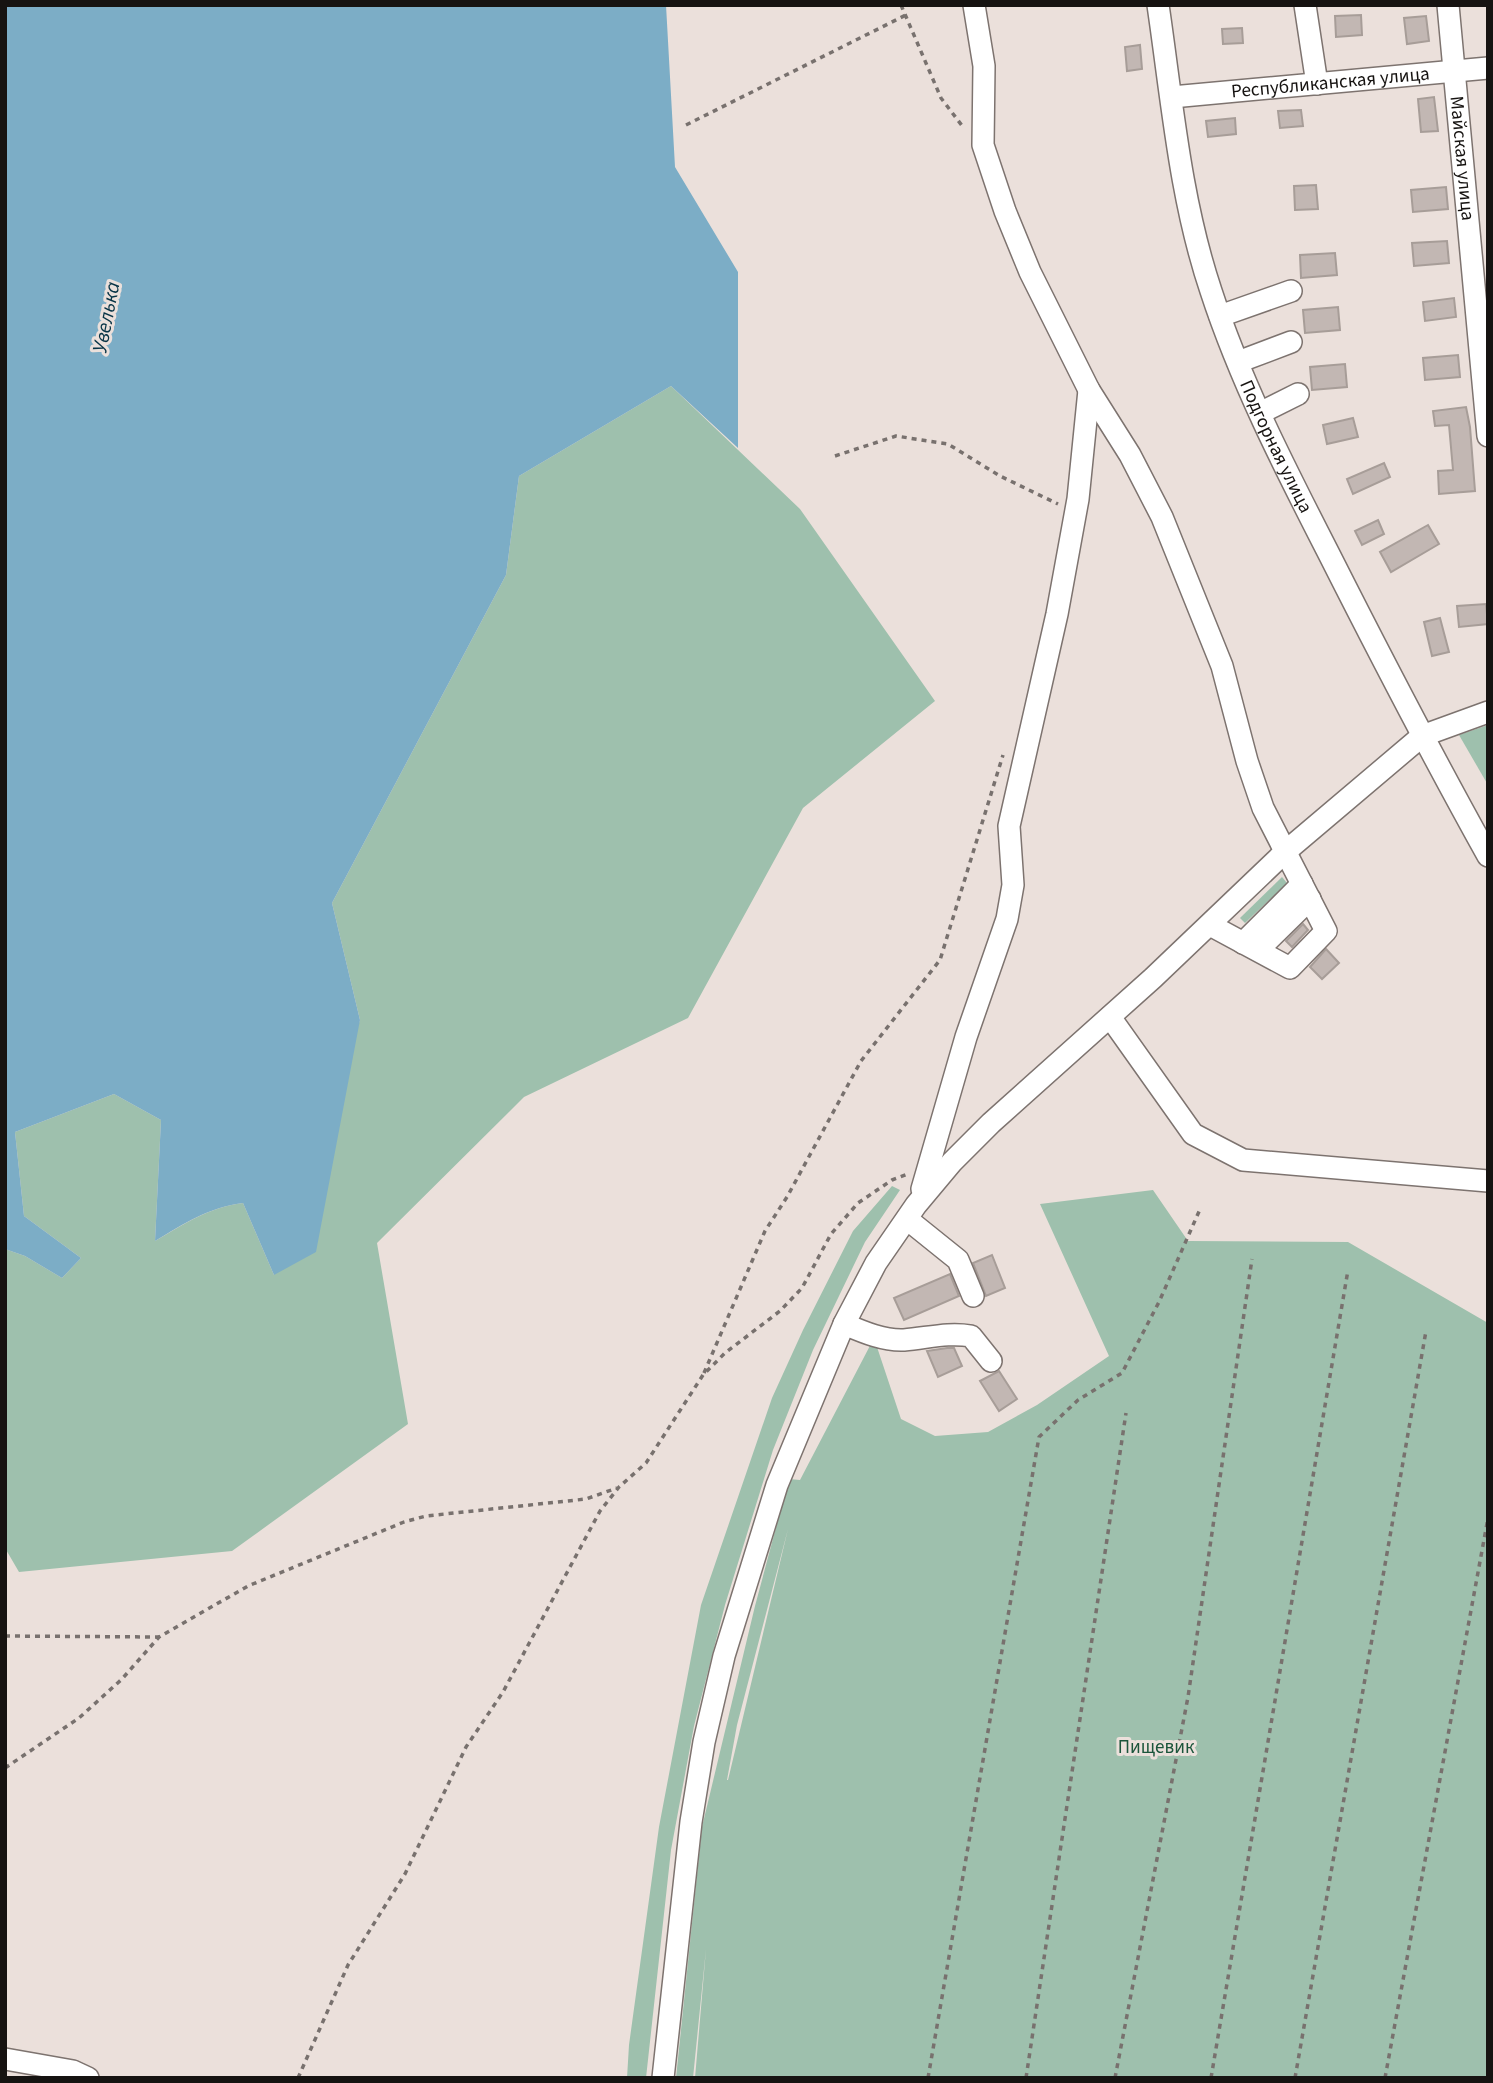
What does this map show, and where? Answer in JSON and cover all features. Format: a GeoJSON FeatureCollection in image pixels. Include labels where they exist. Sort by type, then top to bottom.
{"type":"FeatureCollection","features":[{"type":"Feature","properties":{"kind":"street"},"geometry":{"type":"LineString","coordinates":[[974,5],[984,66],[983,145],[1005,211],[1030,272],[1089,390],[1162,516],[1222,666],[1247,761],[1263,808],[1326,931],[1290,968],[1210,925]]}},
{"type":"Feature","properties":{"kind":"street","name":"Подгорная улица"},"geometry":{"type":"LineString","coordinates":[[1158,5],[1195,234],[1220,316],[1260,413],[1422,736],[1488,856]]}},
{"type":"Feature","properties":{"kind":"street"},"geometry":{"type":"LineString","coordinates":[[1306,5],[1317,84]]}},
{"type":"Feature","properties":{"kind":"street","name":"Майская улица"},"geometry":{"type":"LineString","coordinates":[[1448,5],[1488,436]]}},
{"type":"Feature","properties":{"kind":"street","name":"Республиканская улица"},"geometry":{"type":"LineString","coordinates":[[1172,97],[1488,68]]}},
{"type":"Feature","properties":{"kind":"street"},"geometry":{"type":"LineString","coordinates":[[1220,316],[1292,291]]}},
{"type":"Feature","properties":{"kind":"street"},"geometry":{"type":"LineString","coordinates":[[1238,362],[1292,342]]}},
{"type":"Feature","properties":{"kind":"street"},"geometry":{"type":"LineString","coordinates":[[911,1212],[931,1164],[966,1037],[1007,919],[1013,885],[1009,826],[1057,614],[1075,512],[1089,390]]}},
{"type":"Feature","properties":{"kind":"street"},"geometry":{"type":"LineString","coordinates":[[1260,413],[1298,394]]}},
{"type":"Feature","properties":{"kind":"street"},"geometry":{"type":"LineString","coordinates":[[663,2078],[691,1822],[704,1742],[724,1656],[777,1485],[844,1324],[876,1263],[911,1212],[952,1162],[1210,925],[1285,852],[1422,736],[1488,712]]}},
{"type":"Feature","properties":{"kind":"street"},"geometry":{"type":"LineString","coordinates":[[1251,946],[1306,892]]}},
{"type":"Feature","properties":{"kind":"street"},"geometry":{"type":"LineString","coordinates":[[1110,1017],[1193,1134],[1242,1160],[1488,1181]]}},
{"type":"Feature","properties":{"kind":"street"},"geometry":{"type":"LineString","coordinates":[[911,1212],[958,1260],[972,1296]]}},
{"type":"Feature","properties":{"kind":"street"},"geometry":{"type":"LineString","coordinates":[[844,1324],[870,1335],[901,1340],[954,1333],[971,1336],[991,1361]]}},
{"type":"Feature","properties":{"kind":"street"},"geometry":{"type":"LineString","coordinates":[[5,2059],[73,2071],[88,2078]]}},
{"type":"Feature","properties":{"kind":"path"},"geometry":{"type":"LineString","coordinates":[[901,5],[941,98],[961,125],[983,145]]}},
{"type":"Feature","properties":{"kind":"path"},"geometry":{"type":"LineString","coordinates":[[686,125],[906,15]]}},
{"type":"Feature","properties":{"kind":"path"},"geometry":{"type":"LineString","coordinates":[[835,456],[895,436],[948,444],[1000,476],[1075,512]]}},
{"type":"Feature","properties":{"kind":"path"},"geometry":{"type":"LineString","coordinates":[[298,2078],[348,1965],[405,1874],[466,1747],[503,1692],[600,1511],[619,1487],[646,1463],[703,1375],[765,1231],[787,1197],[861,1061],[940,960],[1004,754]]}},
{"type":"Feature","properties":{"kind":"path"},"geometry":{"type":"LineString","coordinates":[[703,1375],[725,1353],[780,1311],[802,1288],[831,1234],[858,1203],[892,1180],[931,1164]]}},
{"type":"Feature","properties":{"kind":"path"},"geometry":{"type":"LineString","coordinates":[[928,2078],[1039,1437],[1078,1400],[1122,1373],[1159,1302],[1201,1207]]}},
{"type":"Feature","properties":{"kind":"path"},"geometry":{"type":"LineString","coordinates":[[1115,2078],[1188,1697],[1252,1259]]}},
{"type":"Feature","properties":{"kind":"path"},"geometry":{"type":"LineString","coordinates":[[1211,2078],[1348,1270]]}},
{"type":"Feature","properties":{"kind":"path"},"geometry":{"type":"LineString","coordinates":[[1295,2078],[1426,1331]]}},
{"type":"Feature","properties":{"kind":"path"},"geometry":{"type":"LineString","coordinates":[[1026,2078],[1126,1412]]}},
{"type":"Feature","properties":{"kind":"path"},"geometry":{"type":"LineString","coordinates":[[5,1768],[79,1718],[122,1679],[159,1637],[248,1586],[404,1522],[426,1516],[586,1499],[619,1487]]}},
{"type":"Feature","properties":{"kind":"path"},"geometry":{"type":"LineString","coordinates":[[1385,2078],[1488,1518]]}},
{"type":"Feature","properties":{"kind":"path"},"geometry":{"type":"LineString","coordinates":[[5,1636],[159,1637]]}},
{"type":"Feature","properties":{"kind":"green space"},"geometry":{"type":"Polygon","coordinates":[[[671,386],[800,509],[935,701],[803,808],[688,1018],[524,1097],[377,1243],[408,1424],[232,1551],[19,1572],[5,1548],[5,1249],[25,1256],[62,1278],[81,1258],[24,1216],[15,1132],[114,1094],[161,1120],[155,1241],[208,1212],[243,1203],[274,1275],[360,1020],[332,903],[506,575],[519,476],[671,386]]]}},
{"type":"Feature","properties":{"kind":"green space"},"geometry":{"type":"Polygon","coordinates":[[[1488,725],[1488,785],[1459,735],[1488,725]]]}},
{"type":"Feature","properties":{"kind":"green space"},"geometry":{"type":"Polygon","coordinates":[[[1282,877],[1287,883],[1245,923],[1240,918],[1282,877]]]}},
{"type":"Feature","properties":{"kind":"green space"},"geometry":{"type":"Polygon","coordinates":[[[892,1186],[900,1190],[865,1242],[813,1350],[773,1450],[725,1605],[694,1726],[671,1850],[646,2078],[627,2078],[629,2045],[659,1827],[701,1605],[772,1398],[853,1231],[892,1186]]]}},
{"type":"Feature","properties":{"kind":"green space","name":"Пищевик"},"geometry":{"type":"Polygon","coordinates":[[[1153,1190],[1188,1241],[1348,1242],[1488,1323],[1488,2078],[695,2078],[706,1949],[693,2078],[676,2078],[702,1827],[755,1606],[789,1479],[800,1480],[874,1338],[901,1419],[935,1436],[988,1432],[1037,1405],[1109,1356],[1040,1204],[1153,1190]],[[788,1529],[737,1725],[728,1780],[788,1529]]]}},
{"type":"Feature","properties":{"kind":"water","name":"Увелька"},"geometry":{"type":"Polygon","coordinates":[[[5,5],[666,5],[675,167],[738,272],[738,448],[671,386],[519,476],[506,575],[332,903],[360,1020],[316,1252],[274,1275],[243,1203],[207,1212],[155,1241],[161,1120],[114,1094],[15,1132],[24,1216],[81,1258],[62,1278],[25,1256],[5,1249],[5,5]]]}},
{"type":"Feature","properties":{"kind":"building"},"geometry":{"type":"Polygon","coordinates":[[[1361,15],[1362,35],[1336,37],[1335,16],[1361,15]]]}},
{"type":"Feature","properties":{"kind":"building"},"geometry":{"type":"Polygon","coordinates":[[[1426,16],[1429,41],[1407,44],[1404,18],[1426,16]]]}},
{"type":"Feature","properties":{"kind":"building"},"geometry":{"type":"Polygon","coordinates":[[[1242,28],[1243,43],[1223,44],[1222,29],[1242,28]]]}},
{"type":"Feature","properties":{"kind":"building"},"geometry":{"type":"Polygon","coordinates":[[[1140,45],[1142,69],[1127,71],[1125,47],[1140,45]]]}},
{"type":"Feature","properties":{"kind":"building"},"geometry":{"type":"Polygon","coordinates":[[[1434,97],[1438,131],[1421,132],[1418,99],[1434,97]]]}},
{"type":"Feature","properties":{"kind":"building"},"geometry":{"type":"Polygon","coordinates":[[[1301,110],[1303,126],[1280,128],[1278,111],[1301,110]]]}},
{"type":"Feature","properties":{"kind":"building"},"geometry":{"type":"Polygon","coordinates":[[[1235,118],[1236,134],[1208,137],[1206,121],[1235,118]]]}},
{"type":"Feature","properties":{"kind":"building"},"geometry":{"type":"Polygon","coordinates":[[[1316,185],[1318,209],[1295,210],[1294,186],[1316,185]]]}},
{"type":"Feature","properties":{"kind":"building"},"geometry":{"type":"Polygon","coordinates":[[[1446,187],[1448,209],[1413,212],[1411,190],[1446,187]]]}},
{"type":"Feature","properties":{"kind":"building"},"geometry":{"type":"Polygon","coordinates":[[[1447,241],[1449,263],[1414,266],[1412,243],[1447,241]]]}},
{"type":"Feature","properties":{"kind":"building"},"geometry":{"type":"Polygon","coordinates":[[[1335,253],[1337,275],[1301,278],[1300,255],[1335,253]]]}},
{"type":"Feature","properties":{"kind":"building"},"geometry":{"type":"Polygon","coordinates":[[[1454,298],[1456,317],[1425,321],[1423,302],[1454,298]]]}},
{"type":"Feature","properties":{"kind":"building"},"geometry":{"type":"Polygon","coordinates":[[[1338,307],[1340,330],[1305,333],[1303,310],[1338,307]]]}},
{"type":"Feature","properties":{"kind":"building"},"geometry":{"type":"Polygon","coordinates":[[[1458,355],[1460,377],[1425,380],[1423,358],[1458,355]]]}},
{"type":"Feature","properties":{"kind":"building"},"geometry":{"type":"Polygon","coordinates":[[[1345,364],[1347,387],[1312,390],[1310,367],[1345,364]]]}},
{"type":"Feature","properties":{"kind":"building"},"geometry":{"type":"Polygon","coordinates":[[[1466,407],[1475,491],[1439,494],[1438,471],[1453,470],[1449,425],[1435,426],[1433,411],[1466,407]]]}},
{"type":"Feature","properties":{"kind":"building"},"geometry":{"type":"Polygon","coordinates":[[[1353,418],[1358,437],[1327,444],[1323,425],[1353,418]]]}},
{"type":"Feature","properties":{"kind":"building"},"geometry":{"type":"Polygon","coordinates":[[[1384,463],[1390,477],[1353,494],[1347,479],[1384,463]]]}},
{"type":"Feature","properties":{"kind":"building"},"geometry":{"type":"Polygon","coordinates":[[[1378,520],[1384,534],[1362,545],[1355,531],[1378,520]]]}},
{"type":"Feature","properties":{"kind":"building"},"geometry":{"type":"Polygon","coordinates":[[[1428,525],[1439,544],[1391,572],[1380,552],[1428,525]]]}},
{"type":"Feature","properties":{"kind":"building"},"geometry":{"type":"Polygon","coordinates":[[[1486,604],[1488,624],[1459,627],[1457,606],[1486,604]]]}},
{"type":"Feature","properties":{"kind":"building"},"geometry":{"type":"Polygon","coordinates":[[[1440,618],[1449,652],[1432,656],[1424,622],[1440,618]]]}},
{"type":"Feature","properties":{"kind":"building"},"geometry":{"type":"Polygon","coordinates":[[[1303,924],[1308,930],[1292,947],[1286,941],[1303,924]]]}},
{"type":"Feature","properties":{"kind":"building"},"geometry":{"type":"Polygon","coordinates":[[[1326,949],[1339,963],[1322,979],[1310,967],[1326,949]]]}},
{"type":"Feature","properties":{"kind":"building"},"geometry":{"type":"Polygon","coordinates":[[[992,1255],[1005,1288],[986,1296],[973,1263],[992,1255]]]}},
{"type":"Feature","properties":{"kind":"building"},"geometry":{"type":"Polygon","coordinates":[[[950,1274],[959,1296],[904,1320],[894,1298],[950,1274]]]}},
{"type":"Feature","properties":{"kind":"building"},"geometry":{"type":"Polygon","coordinates":[[[954,1348],[962,1366],[938,1377],[927,1351],[954,1348]]]}},
{"type":"Feature","properties":{"kind":"building"},"geometry":{"type":"Polygon","coordinates":[[[999,1371],[1017,1399],[999,1411],[980,1381],[999,1371]]]}}]}
